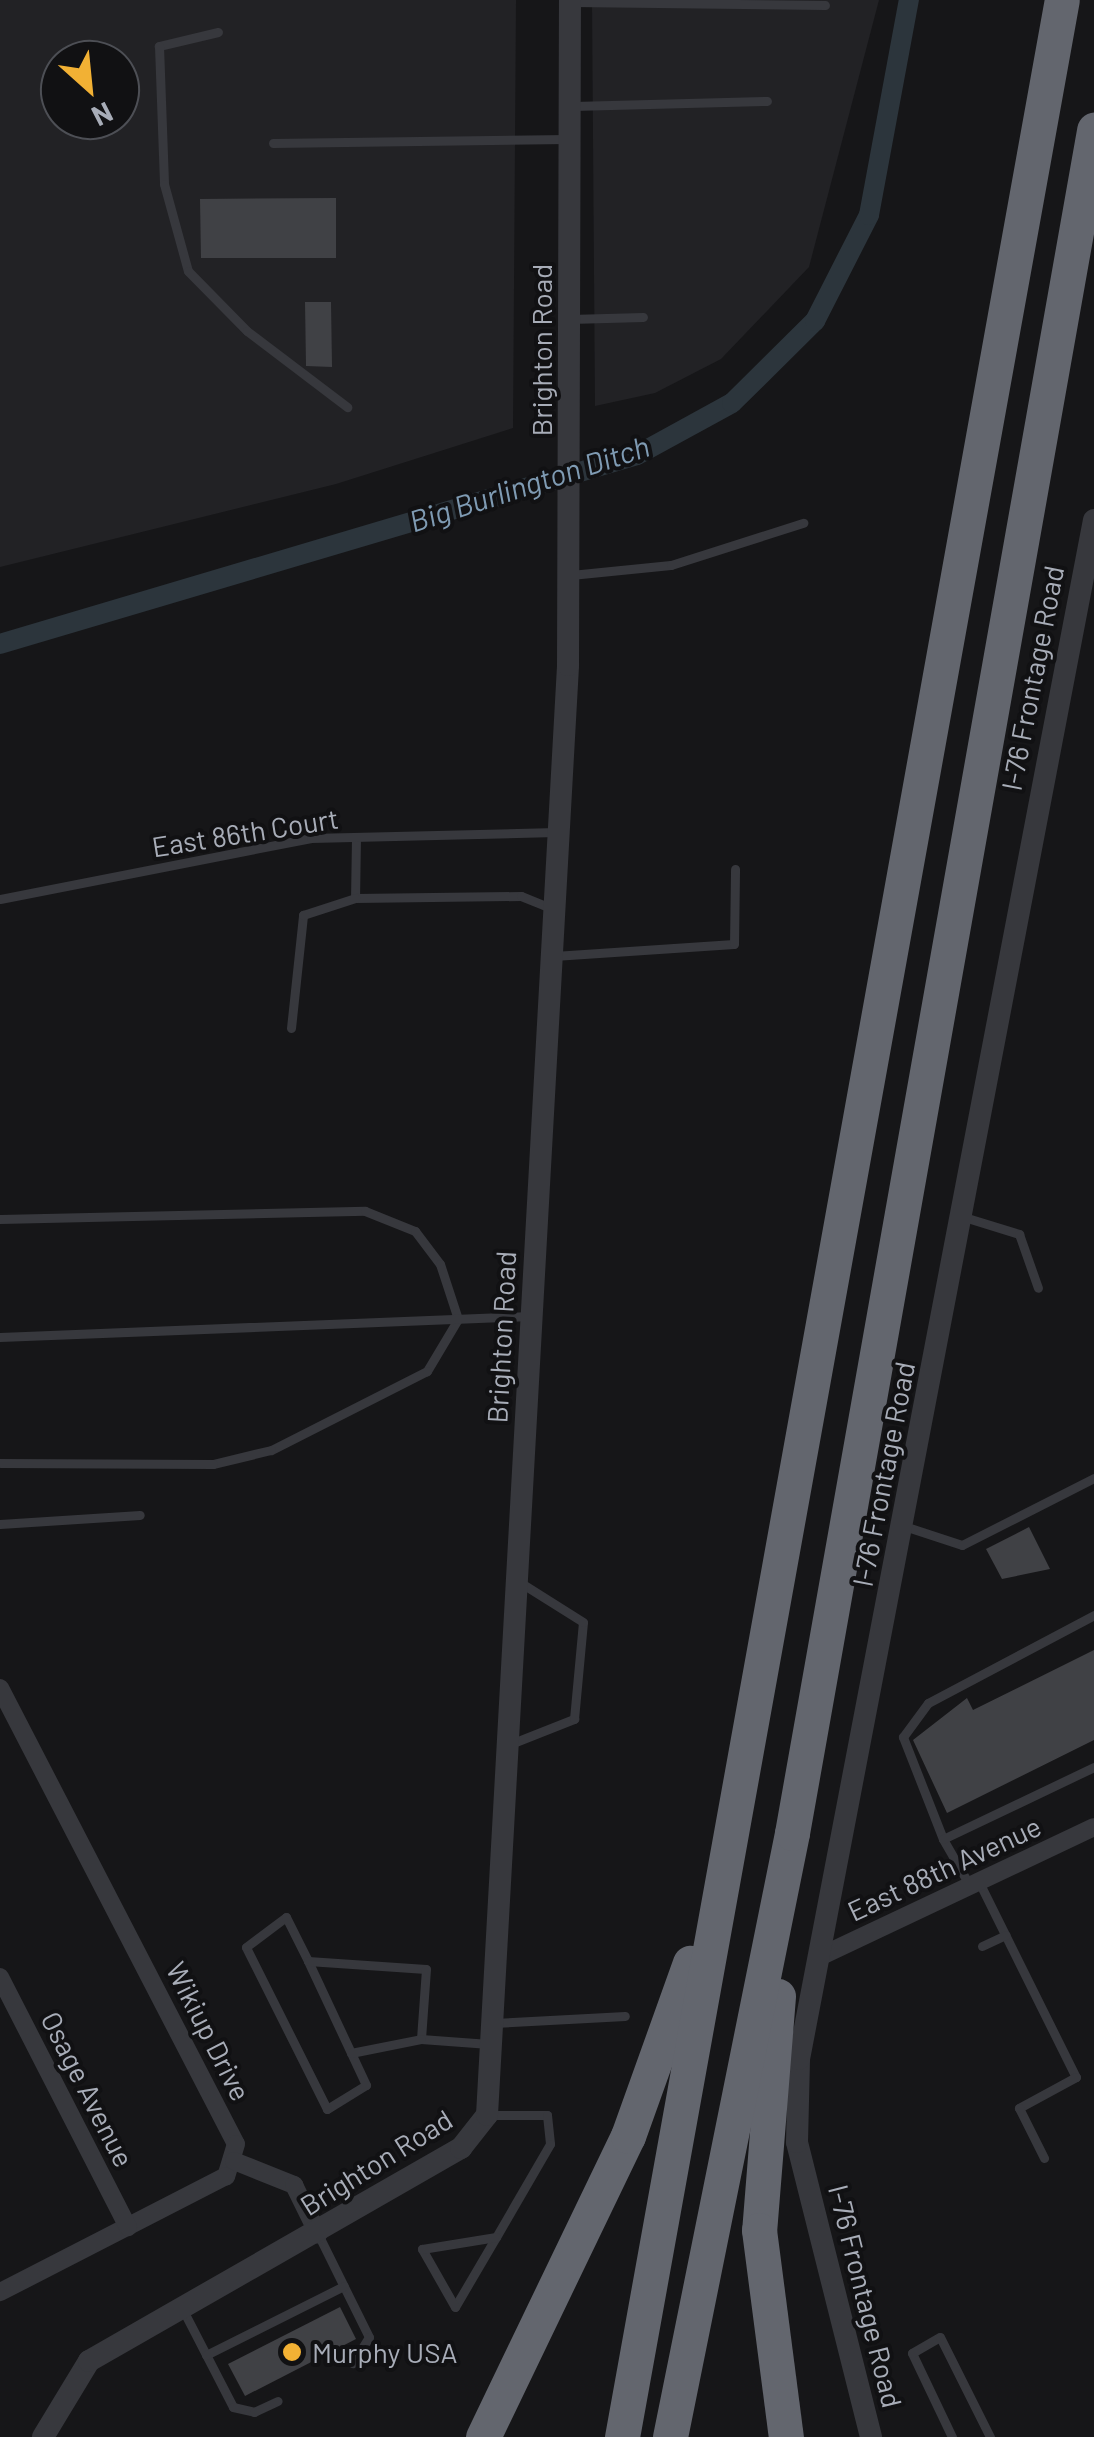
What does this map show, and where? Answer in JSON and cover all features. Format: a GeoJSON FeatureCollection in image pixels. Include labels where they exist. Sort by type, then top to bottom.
{"type":"FeatureCollection","features":[{"type":"Feature","properties":{"kind":"highway"},"geometry":{"type":"LineString","coordinates":[[622,2437],[1062,0]]}},
{"type":"Feature","properties":{"kind":"highway"},"geometry":{"type":"LineString","coordinates":[[670,2437],[792,1833],[1094,130]]}},
{"type":"Feature","properties":{"kind":"highway"},"geometry":{"type":"LineString","coordinates":[[483,2437],[650,2082],[688,1969],[723,1798],[748,1740]]}},
{"type":"Feature","properties":{"kind":"highway"},"geometry":{"type":"LineString","coordinates":[[786,2437],[759,2230],[792,1833]]}},
{"type":"Feature","properties":{"kind":"street","name":"Brighton Road"},"geometry":{"type":"LineString","coordinates":[[44,2437],[76,2373],[461,2148],[487,2115],[513,1743],[529,1316],[556,910],[569,575],[570,1]]}},
{"type":"Feature","properties":{"kind":"street","name":"I-76 Frontage Road"},"geometry":{"type":"LineString","coordinates":[[871,2437],[797,2142],[799,2059],[1094,520]]}},
{"type":"Feature","properties":{"kind":"street","name":"Wikiup Drive"},"geometry":{"type":"LineString","coordinates":[[0,1688],[236,2144],[234,2161]]}},
{"type":"Feature","properties":{"kind":"street","name":"East 88th Avenue"},"geometry":{"type":"LineString","coordinates":[[818,1958],[1094,1827]]}},
{"type":"Feature","properties":{"kind":"street","name":"Osage Avenue"},"geometry":{"type":"LineString","coordinates":[[0,1977],[128,2227]]}},
{"type":"Feature","properties":{"kind":"street"},"geometry":{"type":"LineString","coordinates":[[0,2292],[226,2176],[234,2161],[294,2185],[318,2234]]}},
{"type":"Feature","properties":{"kind":"lane"},"geometry":{"type":"LineString","coordinates":[[570,1],[825,5]]}},
{"type":"Feature","properties":{"kind":"lane"},"geometry":{"type":"LineString","coordinates":[[218,32],[159,46],[164,184],[188,271],[246,331],[347,406]]}},
{"type":"Feature","properties":{"kind":"lane"},"geometry":{"type":"LineString","coordinates":[[570,106],[766,101]]}},
{"type":"Feature","properties":{"kind":"lane"},"geometry":{"type":"LineString","coordinates":[[273,144],[570,138]]}},
{"type":"Feature","properties":{"kind":"lane"},"geometry":{"type":"LineString","coordinates":[[570,319],[643,317]]}},
{"type":"Feature","properties":{"kind":"lane"},"geometry":{"type":"LineString","coordinates":[[569,575],[671,565],[803,522]]}},
{"type":"Feature","properties":{"kind":"lane","name":"East 86th Court"},"geometry":{"type":"LineString","coordinates":[[0,898],[356,837],[559,832]]}},
{"type":"Feature","properties":{"kind":"lane"},"geometry":{"type":"LineString","coordinates":[[356,837],[356,898]]}},
{"type":"Feature","properties":{"kind":"lane"},"geometry":{"type":"LineString","coordinates":[[554,956],[734,944],[735,868]]}},
{"type":"Feature","properties":{"kind":"lane"},"geometry":{"type":"LineString","coordinates":[[291,1028],[304,914],[356,898],[522,896],[556,910]]}},
{"type":"Feature","properties":{"kind":"lane"},"geometry":{"type":"LineString","coordinates":[[0,1219],[365,1210],[415,1231],[440,1264],[458,1319],[427,1371],[271,1450],[213,1464],[0,1463]]}},
{"type":"Feature","properties":{"kind":"lane"},"geometry":{"type":"LineString","coordinates":[[962,1217],[1020,1234],[1038,1288]]}},
{"type":"Feature","properties":{"kind":"lane"},"geometry":{"type":"LineString","coordinates":[[0,1337],[529,1316]]}},
{"type":"Feature","properties":{"kind":"lane"},"geometry":{"type":"LineString","coordinates":[[904,1526],[962,1545],[1094,1478]]}},
{"type":"Feature","properties":{"kind":"lane"},"geometry":{"type":"LineString","coordinates":[[0,1524],[140,1515]]}},
{"type":"Feature","properties":{"kind":"lane"},"geometry":{"type":"LineString","coordinates":[[513,1743],[574,1719],[583,1622],[519,1582]]}},
{"type":"Feature","properties":{"kind":"lane"},"geometry":{"type":"LineString","coordinates":[[1044,2158],[1018,2108],[1076,2077],[1006,1935],[943,1840],[903,1737],[928,1703],[1094,1615]]}},
{"type":"Feature","properties":{"kind":"lane"},"geometry":{"type":"LineString","coordinates":[[943,1840],[1094,1766]]}},
{"type":"Feature","properties":{"kind":"lane"},"geometry":{"type":"LineString","coordinates":[[286,1917],[308,1961],[366,2085],[326,2109],[246,1947],[250,1936],[286,1917]]}},
{"type":"Feature","properties":{"kind":"lane"},"geometry":{"type":"LineString","coordinates":[[982,1946],[1006,1935]]}},
{"type":"Feature","properties":{"kind":"lane"},"geometry":{"type":"LineString","coordinates":[[308,1961],[426,1969],[421,2039]]}},
{"type":"Feature","properties":{"kind":"lane"},"geometry":{"type":"LineString","coordinates":[[351,2054],[421,2039],[493,2034],[625,2016]]}},
{"type":"Feature","properties":{"kind":"lane"},"geometry":{"type":"LineString","coordinates":[[487,2115],[547,2115],[550,2144],[488,2251],[455,2307],[422,2249],[496,2237]]}},
{"type":"Feature","properties":{"kind":"lane"},"geometry":{"type":"LineString","coordinates":[[318,2234],[368,2337],[353,2363]]}},
{"type":"Feature","properties":{"kind":"lane"},"geometry":{"type":"LineString","coordinates":[[206,2355],[344,2286]]}},
{"type":"Feature","properties":{"kind":"lane"},"geometry":{"type":"LineString","coordinates":[[182,2308],[233,2407],[254,2412],[278,2401]]}},
{"type":"Feature","properties":{"kind":"lane"},"geometry":{"type":"LineString","coordinates":[[952,2437],[912,2353],[940,2337],[990,2437]]}},
{"type":"Feature","properties":{"kind":"shaded area"},"geometry":{"type":"Polygon","coordinates":[[[0,0],[516,0],[513,428],[336,484],[0,567],[0,0]]]}},
{"type":"Feature","properties":{"kind":"shaded area"},"geometry":{"type":"Polygon","coordinates":[[[592,0],[879,0],[809,267],[721,359],[655,393],[595,406],[592,0]]]}},
{"type":"Feature","properties":{"kind":"building"},"geometry":{"type":"Polygon","coordinates":[[[336,198],[336,258],[201,258],[200,199],[336,198]]]}},
{"type":"Feature","properties":{"kind":"building"},"geometry":{"type":"Polygon","coordinates":[[[305,302],[331,302],[332,367],[306,366],[305,302]]]}},
{"type":"Feature","properties":{"kind":"building"},"geometry":{"type":"Polygon","coordinates":[[[1029,1527],[1050,1569],[1002,1579],[986,1549],[1029,1527]]]}},
{"type":"Feature","properties":{"kind":"building"},"geometry":{"type":"Polygon","coordinates":[[[1094,1650],[1094,1740],[947,1813],[913,1740],[967,1698],[973,1710],[1094,1650]]]}},
{"type":"Feature","properties":{"kind":"building","name":"Murphy USA"},"geometry":{"type":"Polygon","coordinates":[[[340,2307],[356,2339],[245,2396],[228,2364],[340,2307]]]}},
{"type":"Feature","properties":{"kind":"waterway","name":"Big Burlington Ditch"},"geometry":{"type":"LineString","coordinates":[[0,644],[637,455],[732,403],[815,321],[869,215],[909,0]]}},
{"type":"Feature","properties":{"kind":"place","name":"Murphy USA"},"geometry":{"type":"Point","coordinates":[292,2352]}}]}
